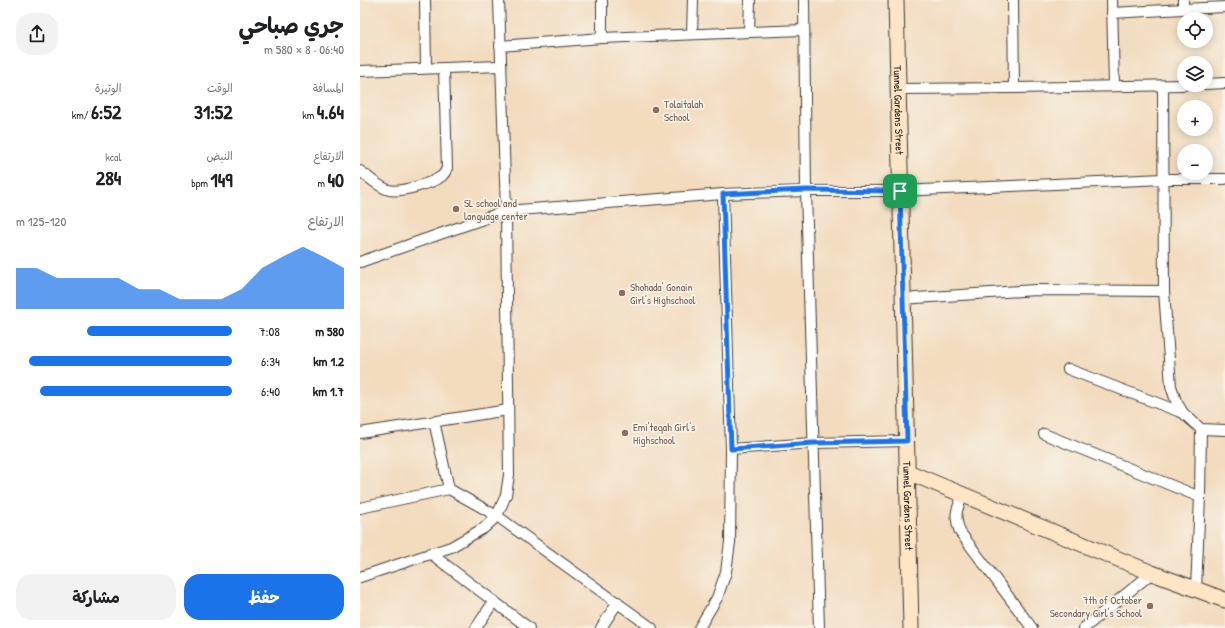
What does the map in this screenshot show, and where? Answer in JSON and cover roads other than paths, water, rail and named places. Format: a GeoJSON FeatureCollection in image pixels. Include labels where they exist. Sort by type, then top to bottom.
{"type":"FeatureCollection","features":[{"type":"Feature","properties":{"kind":"main road","name":"Tunnel Gardens Street"},"geometry":{"type":"LineString","coordinates":[[896,0],[911,628]]}},
{"type":"Feature","properties":{"kind":"main road"},"geometry":{"type":"LineString","coordinates":[[908,472],[1152,573],[1225,600]]}},
{"type":"Feature","properties":{"kind":"street"},"geometry":{"type":"LineString","coordinates":[[425,0],[426,68]]}},
{"type":"Feature","properties":{"kind":"street"},"geometry":{"type":"LineString","coordinates":[[360,577],[451,547],[469,538],[484,528],[497,516],[506,494],[509,475],[506,211],[499,0]]}},
{"type":"Feature","properties":{"kind":"street"},"geometry":{"type":"LineString","coordinates":[[602,0],[602,38]]}},
{"type":"Feature","properties":{"kind":"street"},"geometry":{"type":"LineString","coordinates":[[692,0],[692,34]]}},
{"type":"Feature","properties":{"kind":"street"},"geometry":{"type":"LineString","coordinates":[[750,0],[750,32]]}},
{"type":"Feature","properties":{"kind":"street"},"geometry":{"type":"LineString","coordinates":[[804,0],[803,30],[806,190],[819,628]]}},
{"type":"Feature","properties":{"kind":"street"},"geometry":{"type":"LineString","coordinates":[[1013,0],[1014,88]]}},
{"type":"Feature","properties":{"kind":"street"},"geometry":{"type":"LineString","coordinates":[[1112,0],[1114,86]]}},
{"type":"Feature","properties":{"kind":"street"},"geometry":{"type":"LineString","coordinates":[[1112,12],[1183,5],[1225,7]]}},
{"type":"Feature","properties":{"kind":"street"},"geometry":{"type":"LineString","coordinates":[[500,46],[602,38],[803,30]]}},
{"type":"Feature","properties":{"kind":"street"},"geometry":{"type":"LineString","coordinates":[[360,71],[501,66]]}},
{"type":"Feature","properties":{"kind":"street"},"geometry":{"type":"LineString","coordinates":[[360,171],[389,190],[399,190],[428,184],[443,175],[447,168],[444,68]]}},
{"type":"Feature","properties":{"kind":"street"},"geometry":{"type":"LineString","coordinates":[[1213,84],[1225,83]]}},
{"type":"Feature","properties":{"kind":"street"},"geometry":{"type":"LineString","coordinates":[[898,89],[1177,85]]}},
{"type":"Feature","properties":{"kind":"street"},"geometry":{"type":"LineString","coordinates":[[1163,86],[1164,290],[1170,386],[1183,413],[1201,429],[1225,430]]}},
{"type":"Feature","properties":{"kind":"street"},"geometry":{"type":"LineString","coordinates":[[360,262],[506,211],[723,194],[806,190],[900,191],[1163,179],[1225,179]]}},
{"type":"Feature","properties":{"kind":"street"},"geometry":{"type":"LineString","coordinates":[[699,628],[717,598],[726,572],[730,542],[731,449],[723,194]]}},
{"type":"Feature","properties":{"kind":"street"},"geometry":{"type":"LineString","coordinates":[[902,299],[1035,290],[1164,290]]}},
{"type":"Feature","properties":{"kind":"street"},"geometry":{"type":"LineString","coordinates":[[1068,370],[1183,413]]}},
{"type":"Feature","properties":{"kind":"street"},"geometry":{"type":"LineString","coordinates":[[360,433],[508,410]]}},
{"type":"Feature","properties":{"kind":"street"},"geometry":{"type":"LineString","coordinates":[[434,422],[449,489]]}},
{"type":"Feature","properties":{"kind":"street"},"geometry":{"type":"LineString","coordinates":[[1196,590],[1201,429]]}},
{"type":"Feature","properties":{"kind":"street"},"geometry":{"type":"LineString","coordinates":[[1044,434],[1200,497]]}},
{"type":"Feature","properties":{"kind":"street"},"geometry":{"type":"LineString","coordinates":[[731,449],[814,443],[907,441]]}},
{"type":"Feature","properties":{"kind":"street"},"geometry":{"type":"LineString","coordinates":[[360,508],[449,489],[497,516],[652,628]]}},
{"type":"Feature","properties":{"kind":"street"},"geometry":{"type":"LineString","coordinates":[[963,495],[956,512],[960,532],[1032,628]]}},
{"type":"Feature","properties":{"kind":"street"},"geometry":{"type":"LineString","coordinates":[[430,553],[529,628]]}},
{"type":"Feature","properties":{"kind":"street"},"geometry":{"type":"LineString","coordinates":[[1084,628],[1152,573]]}},
{"type":"Feature","properties":{"kind":"street"},"geometry":{"type":"LineString","coordinates":[[476,628],[494,602]]}},
{"type":"Feature","properties":{"kind":"street"},"geometry":{"type":"LineString","coordinates":[[601,628],[618,602]]}},
{"type":"Feature","properties":{"kind":"place","name":"Tolaitalah School"},"geometry":{"type":"Point","coordinates":[656,110]}},
{"type":"Feature","properties":{"kind":"place","name":"SL school and language center"},"geometry":{"type":"Point","coordinates":[456,209]}},
{"type":"Feature","properties":{"kind":"place","name":"Shohada' Gonain Girl's Highschool"},"geometry":{"type":"Point","coordinates":[622,293]}},
{"type":"Feature","properties":{"kind":"place","name":"Emi'teqah Girl's Highschool"},"geometry":{"type":"Point","coordinates":[625,433]}},
{"type":"Feature","properties":{"kind":"place","name":"7th of October Secondary Girl's School"},"geometry":{"type":"Point","coordinates":[1150,606]}}]}
